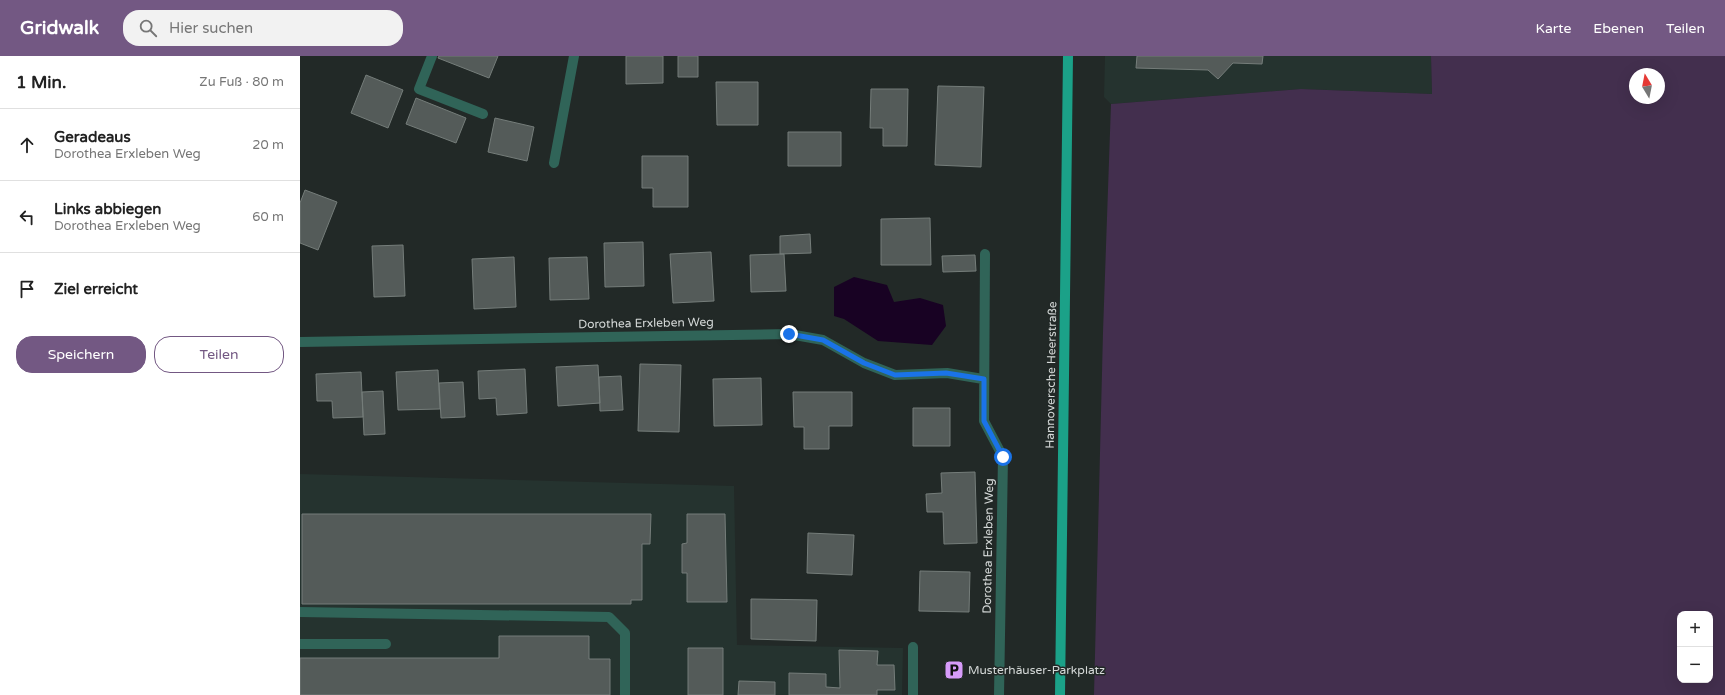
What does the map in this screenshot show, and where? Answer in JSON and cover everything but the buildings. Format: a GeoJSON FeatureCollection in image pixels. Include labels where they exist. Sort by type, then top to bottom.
{"type":"FeatureCollection","features":[{"type":"Feature","properties":{"kind":"main road","name":"Hannoversche Heerstraße"},"geometry":{"type":"LineString","coordinates":[[1060,695],[1068,56]]}},
{"type":"Feature","properties":{"kind":"street"},"geometry":{"type":"LineString","coordinates":[[432,56],[419,89],[483,114]]}},
{"type":"Feature","properties":{"kind":"street"},"geometry":{"type":"LineString","coordinates":[[554,163],[574,56]]}},
{"type":"Feature","properties":{"kind":"street","name":"Dorothea Erxleben Weg"},"geometry":{"type":"LineString","coordinates":[[985,254],[984,421],[1003,457],[999,695]]}},
{"type":"Feature","properties":{"kind":"street","name":"Dorothea Erxleben Weg"},"geometry":{"type":"LineString","coordinates":[[300,342],[789,334],[823,340],[864,363],[895,375],[946,373],[984,379]]}},
{"type":"Feature","properties":{"kind":"street"},"geometry":{"type":"LineString","coordinates":[[300,612],[609,617],[625,633],[625,695]]}},
{"type":"Feature","properties":{"kind":"street"},"geometry":{"type":"LineString","coordinates":[[300,644],[386,644]]}},
{"type":"Feature","properties":{"kind":"street"},"geometry":{"type":"LineString","coordinates":[[913,647],[913,695]]}},
{"type":"Feature","properties":{"kind":"shaded area"},"geometry":{"type":"Polygon","coordinates":[[[1105,56],[1431,56],[1432,94],[1301,89],[1111,104],[1104,97],[1105,56]]]}},
{"type":"Feature","properties":{"kind":"shaded area"},"geometry":{"type":"Polygon","coordinates":[[[1431,56],[1725,56],[1725,695],[1094,695],[1103,332],[1111,104],[1301,89],[1432,94],[1431,56]]]}},
{"type":"Feature","properties":{"kind":"shaded area"},"geometry":{"type":"Polygon","coordinates":[[[854,277],[887,285],[894,302],[920,298],[943,305],[946,326],[932,345],[878,341],[844,319],[834,316],[834,287],[854,277]]]}},
{"type":"Feature","properties":{"kind":"shaded area"},"geometry":{"type":"Polygon","coordinates":[[[300,474],[734,486],[737,645],[903,648],[902,695],[300,695],[300,474]]]}},
{"type":"Feature","properties":{"kind":"place","name":"Musterhäuser-Parkplatz"},"geometry":{"type":"Point","coordinates":[954,670]}},
{"type":"Feature","properties":{"kind":"route"},"geometry":{"type":"LineString","coordinates":[[789,334],[823,340],[864,363],[895,375],[946,373],[984,379],[984,421],[1003,457]]}}]}
